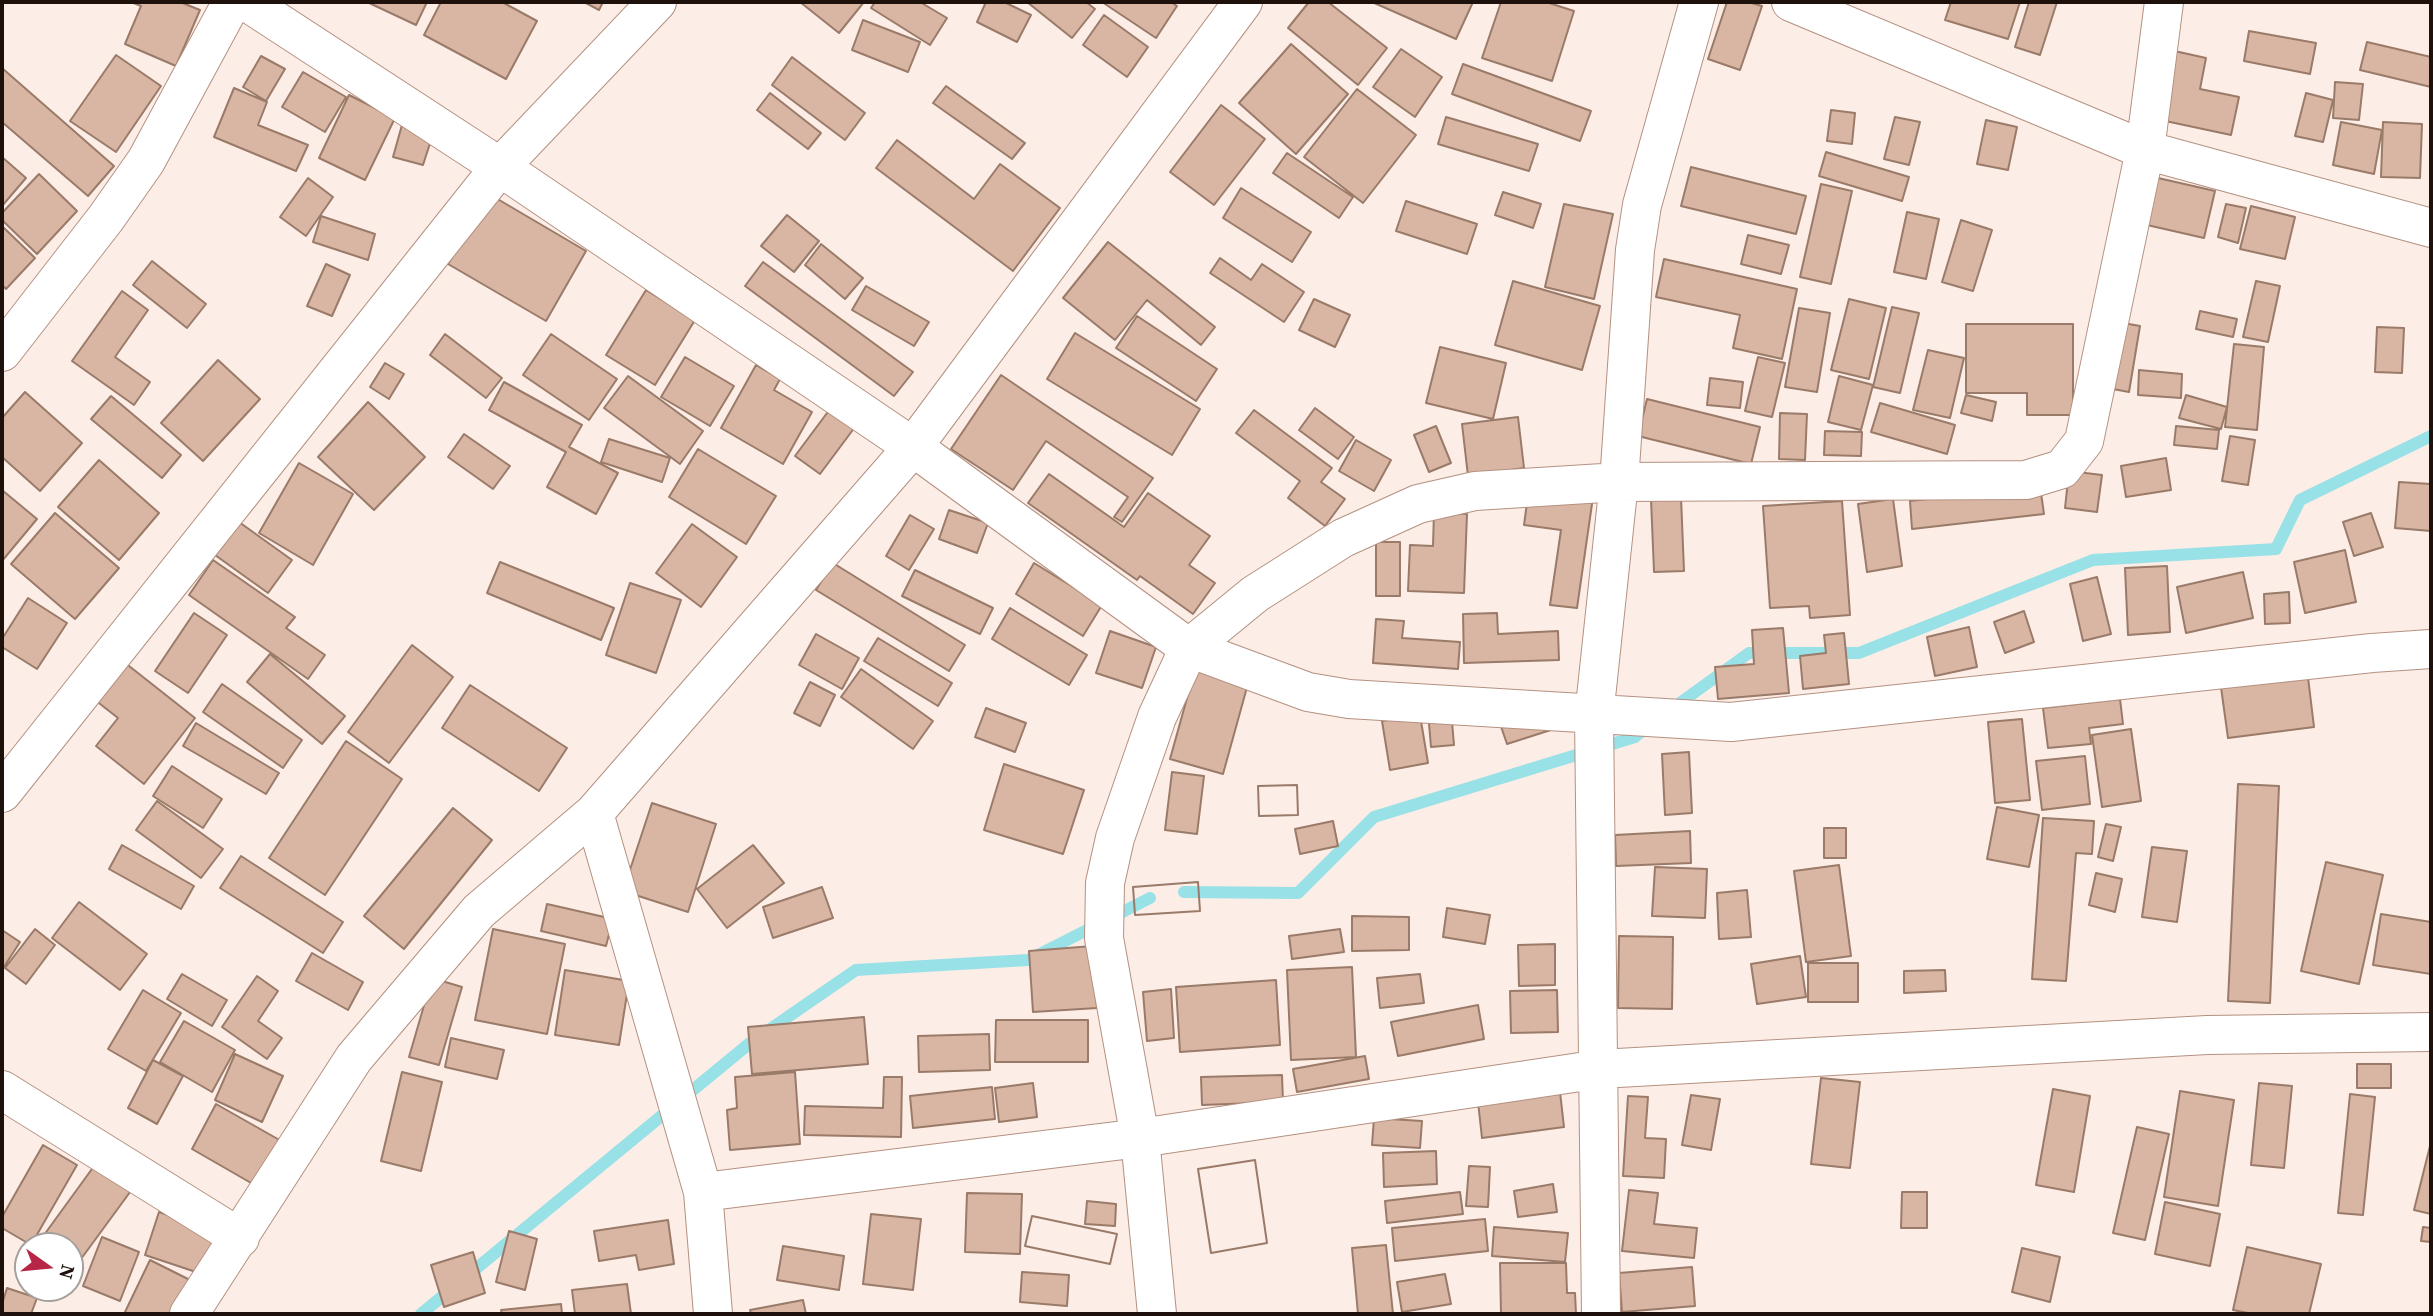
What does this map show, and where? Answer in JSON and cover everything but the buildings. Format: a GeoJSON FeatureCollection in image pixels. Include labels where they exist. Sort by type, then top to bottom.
{"type":"FeatureCollection","features":[{"type":"Feature","properties":{"kind":"street"},"geometry":{"type":"LineString","coordinates":[[2,352],[106,218],[145,161],[232,2]]}},
{"type":"Feature","properties":{"kind":"street"},"geometry":{"type":"LineString","coordinates":[[247,2],[500,167],[913,447],[1189,648],[1308,692],[1349,699],[1594,716],[1731,722],[2359,654],[2431,649]]}},
{"type":"Feature","properties":{"kind":"street"},"geometry":{"type":"LineString","coordinates":[[2,793],[500,167],[657,2]]}},
{"type":"Feature","properties":{"kind":"street"},"geometry":{"type":"LineString","coordinates":[[189,1314],[354,1058],[479,911],[594,813],[913,447],[1242,2]]}},
{"type":"Feature","properties":{"kind":"street"},"geometry":{"type":"LineString","coordinates":[[1601,1314],[1594,716],[1619,482],[1635,250],[1642,205],[1699,2]]}},
{"type":"Feature","properties":{"kind":"street"},"geometry":{"type":"LineString","coordinates":[[1791,2],[2145,150],[2431,228]]}},
{"type":"Feature","properties":{"kind":"street"},"geometry":{"type":"LineString","coordinates":[[1157,1314],[1140,1138],[1104,937],[1105,883],[1115,838],[1157,717],[1189,648],[1255,594],[1343,538],[1418,504],[1475,491],[1619,482],[2026,481],[2063,469],[2084,441],[2145,150],[2164,2]]}},
{"type":"Feature","properties":{"kind":"street"},"geometry":{"type":"LineString","coordinates":[[594,813],[703,1192],[713,1314]]}},
{"type":"Feature","properties":{"kind":"street"},"geometry":{"type":"LineString","coordinates":[[703,1192],[1140,1138],[1600,1069],[2207,1035],[2431,1032]]}},
{"type":"Feature","properties":{"kind":"street"},"geometry":{"type":"LineString","coordinates":[[2,1090],[240,1238]]}},
{"type":"Feature","properties":{"kind":"waterway"},"geometry":{"type":"LineString","coordinates":[[1673,708],[1749,653],[1859,653],[2093,560],[2276,549],[2300,500],[2431,436]]}},
{"type":"Feature","properties":{"kind":"waterway"},"geometry":{"type":"LineString","coordinates":[[1184,892],[1298,893],[1374,817],[1635,737],[1647,727]]}},
{"type":"Feature","properties":{"kind":"waterway"},"geometry":{"type":"LineString","coordinates":[[421,1314],[750,1043],[856,970],[1028,960],[1150,898]]}}]}
